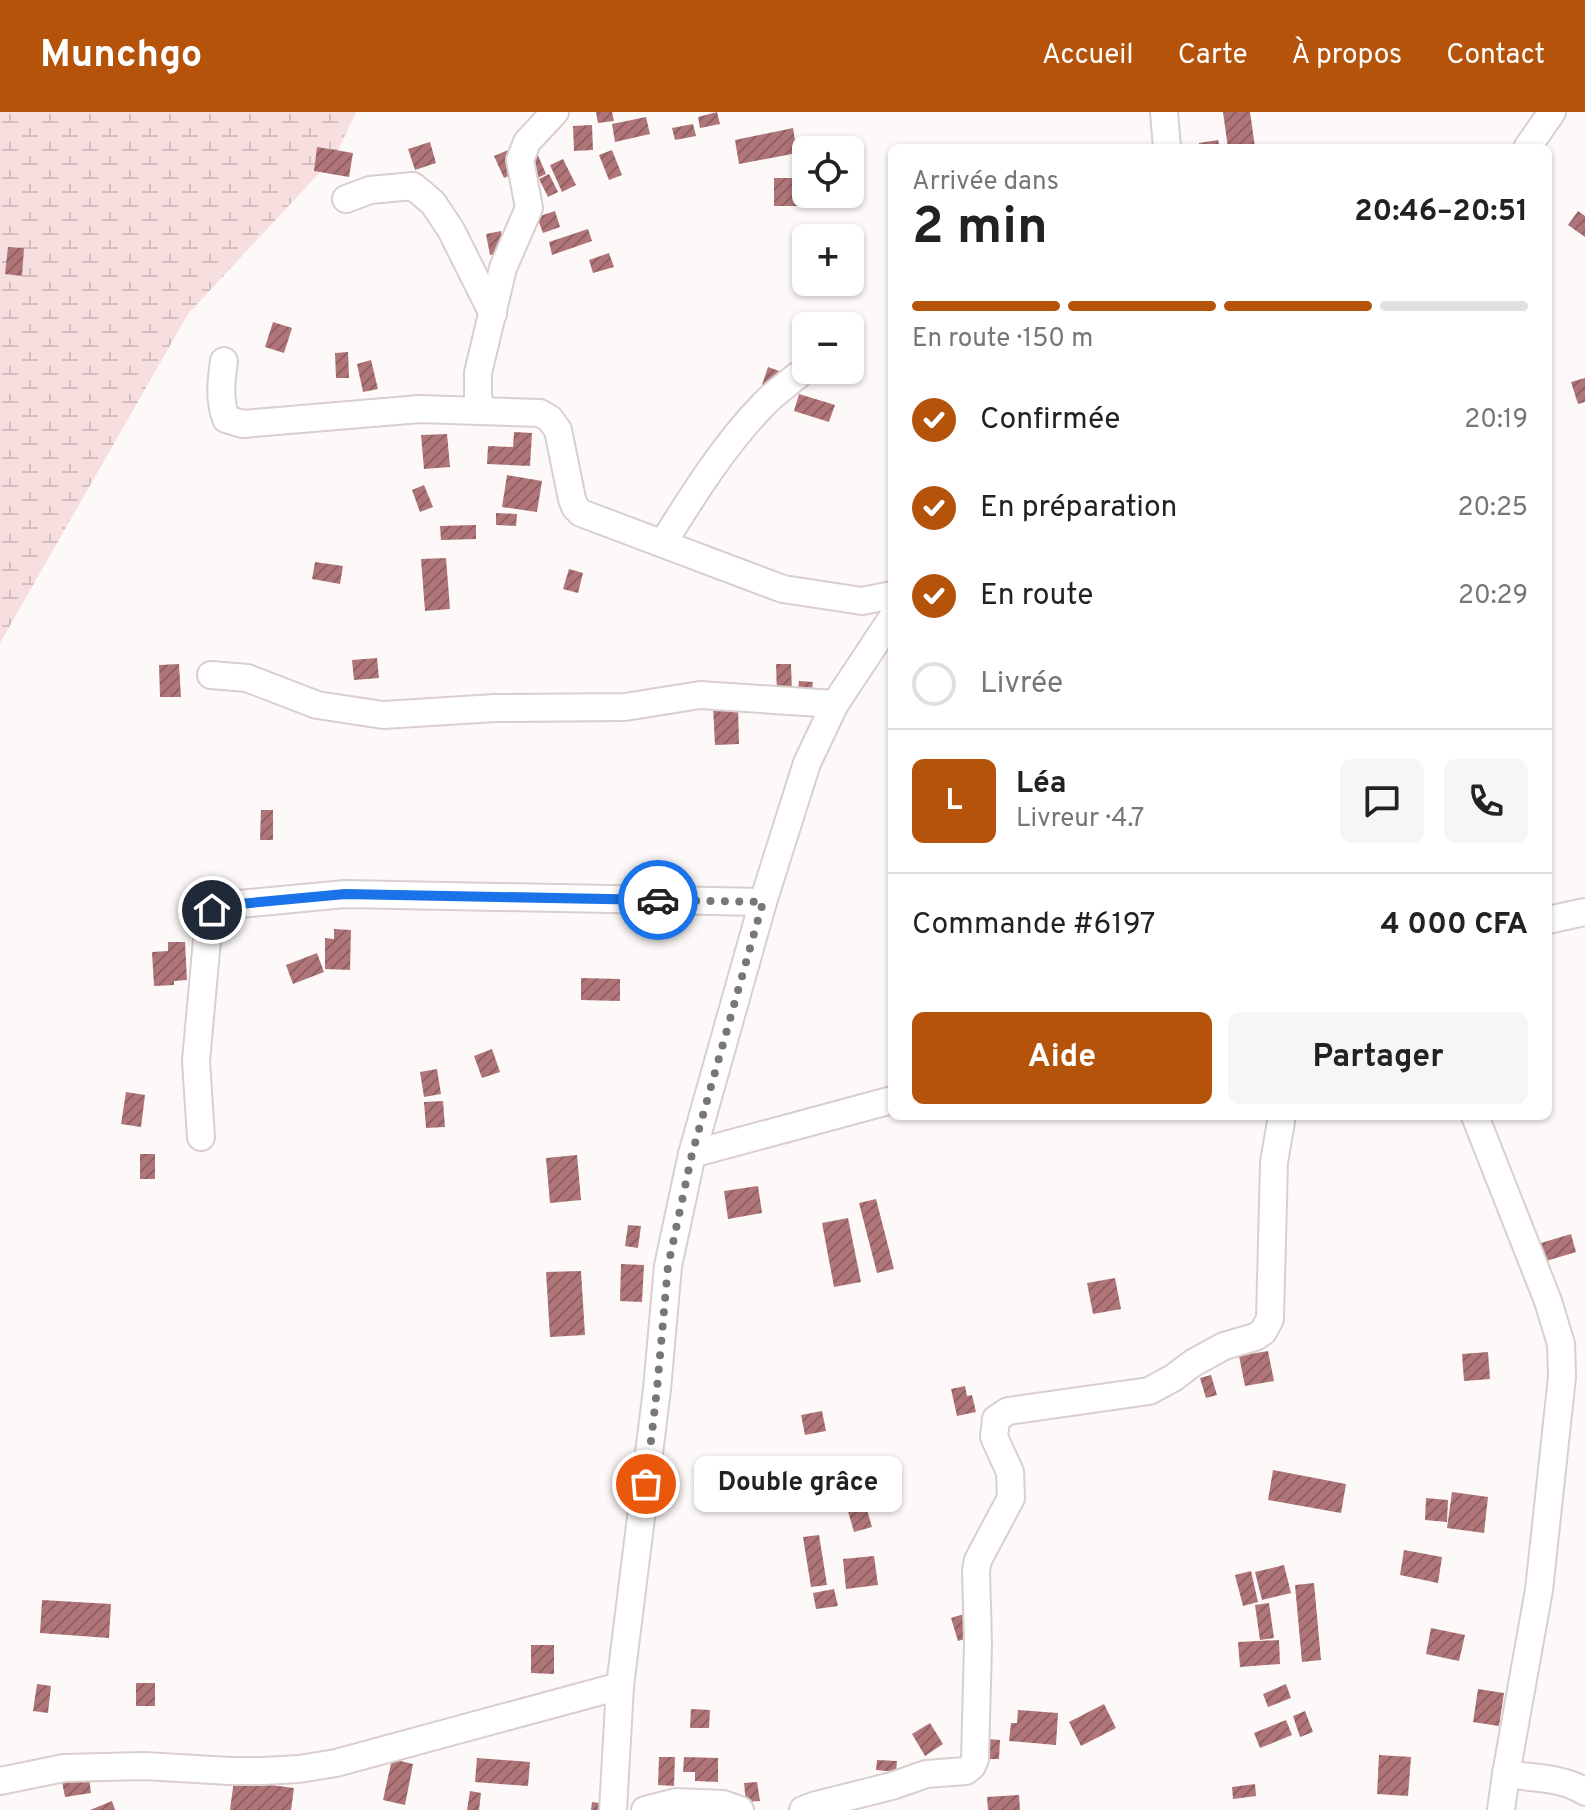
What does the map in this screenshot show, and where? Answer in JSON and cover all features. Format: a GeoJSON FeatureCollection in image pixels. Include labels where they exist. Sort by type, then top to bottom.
{"type":"FeatureCollection","features":[{"type":"Feature","properties":{"kind":"street"},"geometry":{"type":"LineString","coordinates":[[482,411],[478,396],[478,373],[503,268],[529,208],[520,160],[527,142],[555,112]]}},
{"type":"Feature","properties":{"kind":"street"},"geometry":{"type":"LineString","coordinates":[[1164,112],[1167,144]]}},
{"type":"Feature","properties":{"kind":"street"},"geometry":{"type":"LineString","coordinates":[[1530,144],[1552,112]]}},
{"type":"Feature","properties":{"kind":"street"},"geometry":{"type":"LineString","coordinates":[[346,199],[370,190],[413,186],[433,203],[451,230],[493,314]]}},
{"type":"Feature","properties":{"kind":"street"},"geometry":{"type":"LineString","coordinates":[[224,361],[220,389],[222,406],[226,419],[243,424],[420,409],[540,413],[550,419],[558,430],[575,507],[581,513],[783,589],[862,601],[888,596]]}},
{"type":"Feature","properties":{"kind":"street"},"geometry":{"type":"LineString","coordinates":[[663,543],[700,485],[732,443],[763,404],[792,380]]}},
{"type":"Feature","properties":{"kind":"street"},"geometry":{"type":"LineString","coordinates":[[613,1810],[620,1686],[657,1389],[668,1266],[692,1154],[763,902],[807,763],[835,704],[888,624]]}},
{"type":"Feature","properties":{"kind":"street"},"geometry":{"type":"LineString","coordinates":[[211,675],[247,678],[317,705],[383,715],[495,708],[625,707],[700,695],[835,704]]}},
{"type":"Feature","properties":{"kind":"street"},"geometry":{"type":"LineString","coordinates":[[201,1137],[196,1061],[209,918],[218,906],[345,894],[763,902]]}},
{"type":"Feature","properties":{"kind":"street"},"geometry":{"type":"LineString","coordinates":[[1552,919],[1585,912]]}},
{"type":"Feature","properties":{"kind":"street"},"geometry":{"type":"LineString","coordinates":[[692,1154],[888,1101]]}},
{"type":"Feature","properties":{"kind":"street"},"geometry":{"type":"LineString","coordinates":[[803,1810],[926,1774],[966,1771],[972,1766],[975,1759],[978,1644],[976,1570],[978,1560],[1011,1498],[1010,1472],[994,1437],[996,1419],[1008,1411],[1149,1391],[1224,1346],[1263,1332],[1270,1319],[1274,1162],[1281,1120]]}},
{"type":"Feature","properties":{"kind":"street"},"geometry":{"type":"LineString","coordinates":[[1477,1120],[1548,1301],[1573,1380],[1501,1810]]}},
{"type":"Feature","properties":{"kind":"street"},"geometry":{"type":"LineString","coordinates":[[0,1781],[64,1768],[299,1769],[336,1763],[620,1686]]}},
{"type":"Feature","properties":{"kind":"street"},"geometry":{"type":"LineString","coordinates":[[1506,1774],[1558,1782],[1585,1792]]}},
{"type":"Feature","properties":{"kind":"street"},"geometry":{"type":"LineString","coordinates":[[645,1810],[676,1802],[723,1804],[740,1810]]}},
{"type":"Feature","properties":{"kind":"green space"},"geometry":{"type":"Polygon","coordinates":[[[0,112],[356,112],[336,155],[188,314],[0,643],[0,112]]]}},
{"type":"Feature","properties":{"kind":"building"},"geometry":{"type":"Polygon","coordinates":[[[596,112],[612,112],[614,121],[598,123],[596,112]]]}},
{"type":"Feature","properties":{"kind":"building"},"geometry":{"type":"Polygon","coordinates":[[[717,112],[720,124],[700,128],[698,117],[717,112]]]}},
{"type":"Feature","properties":{"kind":"building"},"geometry":{"type":"Polygon","coordinates":[[[1223,112],[1250,112],[1255,144],[1227,144],[1223,112]]]}},
{"type":"Feature","properties":{"kind":"building"},"geometry":{"type":"Polygon","coordinates":[[[646,117],[650,134],[615,142],[612,124],[646,117]]]}},
{"type":"Feature","properties":{"kind":"building"},"geometry":{"type":"Polygon","coordinates":[[[693,124],[696,136],[675,140],[672,128],[693,124]]]}},
{"type":"Feature","properties":{"kind":"building"},"geometry":{"type":"Polygon","coordinates":[[[592,125],[593,150],[574,151],[573,126],[592,125]]]}},
{"type":"Feature","properties":{"kind":"building"},"geometry":{"type":"Polygon","coordinates":[[[793,128],[794,136],[792,154],[739,164],[735,140],[793,128]]]}},
{"type":"Feature","properties":{"kind":"building"},"geometry":{"type":"Polygon","coordinates":[[[1218,140],[1219,144],[1199,144],[1218,140]]]}},
{"type":"Feature","properties":{"kind":"building"},"geometry":{"type":"Polygon","coordinates":[[[430,142],[436,163],[415,170],[408,149],[430,142]]]}},
{"type":"Feature","properties":{"kind":"building"},"geometry":{"type":"Polygon","coordinates":[[[317,147],[353,153],[349,177],[314,171],[317,147]]]}},
{"type":"Feature","properties":{"kind":"building"},"geometry":{"type":"Polygon","coordinates":[[[508,150],[517,172],[504,178],[494,156],[508,150]]]}},
{"type":"Feature","properties":{"kind":"building"},"geometry":{"type":"Polygon","coordinates":[[[612,150],[622,175],[609,180],[599,155],[612,150]]]}},
{"type":"Feature","properties":{"kind":"building"},"geometry":{"type":"Polygon","coordinates":[[[537,153],[546,174],[533,180],[523,159],[537,153]]]}},
{"type":"Feature","properties":{"kind":"building"},"geometry":{"type":"Polygon","coordinates":[[[563,159],[576,185],[562,192],[550,165],[563,159]]]}},
{"type":"Feature","properties":{"kind":"building"},"geometry":{"type":"Polygon","coordinates":[[[549,174],[558,192],[548,197],[539,179],[549,174]]]}},
{"type":"Feature","properties":{"kind":"building"},"geometry":{"type":"Polygon","coordinates":[[[774,178],[792,178],[792,206],[774,206],[774,178]]]}},
{"type":"Feature","properties":{"kind":"building"},"geometry":{"type":"Polygon","coordinates":[[[555,211],[560,227],[543,233],[537,217],[555,211]]]}},
{"type":"Feature","properties":{"kind":"building"},"geometry":{"type":"Polygon","coordinates":[[[1578,211],[1585,216],[1585,237],[1568,225],[1578,211]]]}},
{"type":"Feature","properties":{"kind":"building"},"geometry":{"type":"Polygon","coordinates":[[[588,229],[592,241],[552,255],[549,242],[588,229]]]}},
{"type":"Feature","properties":{"kind":"building"},"geometry":{"type":"Polygon","coordinates":[[[501,231],[505,252],[490,255],[486,234],[501,231]]]}},
{"type":"Feature","properties":{"kind":"building"},"geometry":{"type":"Polygon","coordinates":[[[8,247],[24,248],[22,276],[5,274],[8,247]]]}},
{"type":"Feature","properties":{"kind":"building"},"geometry":{"type":"Polygon","coordinates":[[[609,253],[614,267],[593,273],[589,260],[609,253]]]}},
{"type":"Feature","properties":{"kind":"building"},"geometry":{"type":"Polygon","coordinates":[[[273,322],[292,328],[284,353],[265,347],[273,322]]]}},
{"type":"Feature","properties":{"kind":"building"},"geometry":{"type":"Polygon","coordinates":[[[348,352],[349,378],[336,378],[335,353],[348,352]]]}},
{"type":"Feature","properties":{"kind":"building"},"geometry":{"type":"Polygon","coordinates":[[[371,360],[378,389],[363,392],[357,364],[371,360]]]}},
{"type":"Feature","properties":{"kind":"building"},"geometry":{"type":"Polygon","coordinates":[[[768,367],[782,372],[776,390],[762,385],[768,367]]]}},
{"type":"Feature","properties":{"kind":"building"},"geometry":{"type":"Polygon","coordinates":[[[1585,378],[1585,402],[1578,404],[1571,382],[1585,378]]]}},
{"type":"Feature","properties":{"kind":"building"},"geometry":{"type":"Polygon","coordinates":[[[799,394],[835,405],[829,422],[794,411],[799,394]]]}},
{"type":"Feature","properties":{"kind":"building"},"geometry":{"type":"Polygon","coordinates":[[[514,432],[532,433],[530,466],[487,464],[488,446],[513,447],[514,432]]]}},
{"type":"Feature","properties":{"kind":"building"},"geometry":{"type":"Polygon","coordinates":[[[447,434],[450,467],[424,469],[421,435],[447,434]]]}},
{"type":"Feature","properties":{"kind":"building"},"geometry":{"type":"Polygon","coordinates":[[[507,475],[542,481],[537,512],[502,507],[507,475]]]}},
{"type":"Feature","properties":{"kind":"building"},"geometry":{"type":"Polygon","coordinates":[[[424,485],[433,507],[420,512],[412,490],[424,485]]]}},
{"type":"Feature","properties":{"kind":"building"},"geometry":{"type":"Polygon","coordinates":[[[496,513],[517,514],[516,526],[496,525],[496,513]]]}},
{"type":"Feature","properties":{"kind":"building"},"geometry":{"type":"Polygon","coordinates":[[[476,525],[476,539],[441,540],[440,526],[476,525]]]}},
{"type":"Feature","properties":{"kind":"building"},"geometry":{"type":"Polygon","coordinates":[[[446,558],[450,609],[425,611],[421,559],[446,558]]]}},
{"type":"Feature","properties":{"kind":"building"},"geometry":{"type":"Polygon","coordinates":[[[315,562],[343,566],[340,584],[312,579],[315,562]]]}},
{"type":"Feature","properties":{"kind":"building"},"geometry":{"type":"Polygon","coordinates":[[[569,569],[583,573],[578,593],[563,589],[569,569]]]}},
{"type":"Feature","properties":{"kind":"building"},"geometry":{"type":"Polygon","coordinates":[[[377,658],[379,678],[354,680],[352,660],[377,658]]]}},
{"type":"Feature","properties":{"kind":"building"},"geometry":{"type":"Polygon","coordinates":[[[179,664],[181,697],[160,697],[159,665],[179,664]]]}},
{"type":"Feature","properties":{"kind":"building"},"geometry":{"type":"Polygon","coordinates":[[[776,664],[791,664],[792,693],[777,693],[776,664]]]}},
{"type":"Feature","properties":{"kind":"building"},"geometry":{"type":"Polygon","coordinates":[[[799,681],[813,682],[811,699],[797,697],[799,681]]]}},
{"type":"Feature","properties":{"kind":"building"},"geometry":{"type":"Polygon","coordinates":[[[738,706],[739,744],[715,745],[713,707],[738,706]]]}},
{"type":"Feature","properties":{"kind":"building"},"geometry":{"type":"Polygon","coordinates":[[[261,810],[273,810],[273,840],[260,840],[261,810]]]}},
{"type":"Feature","properties":{"kind":"building"},"geometry":{"type":"Polygon","coordinates":[[[334,929],[351,930],[350,970],[325,969],[325,938],[334,939],[334,929]]]}},
{"type":"Feature","properties":{"kind":"building"},"geometry":{"type":"Polygon","coordinates":[[[168,942],[185,942],[187,980],[174,981],[174,985],[154,986],[152,952],[168,951],[168,942]]]}},
{"type":"Feature","properties":{"kind":"building"},"geometry":{"type":"Polygon","coordinates":[[[317,953],[324,972],[293,984],[286,965],[317,953]]]}},
{"type":"Feature","properties":{"kind":"building"},"geometry":{"type":"Polygon","coordinates":[[[581,978],[620,979],[620,1001],[581,1000],[581,978]]]}},
{"type":"Feature","properties":{"kind":"building"},"geometry":{"type":"Polygon","coordinates":[[[492,1049],[500,1072],[482,1078],[474,1056],[492,1049]]]}},
{"type":"Feature","properties":{"kind":"building"},"geometry":{"type":"Polygon","coordinates":[[[437,1069],[441,1094],[424,1097],[420,1072],[437,1069]]]}},
{"type":"Feature","properties":{"kind":"building"},"geometry":{"type":"Polygon","coordinates":[[[126,1092],[145,1095],[141,1127],[121,1124],[126,1092]]]}},
{"type":"Feature","properties":{"kind":"building"},"geometry":{"type":"Polygon","coordinates":[[[443,1101],[445,1127],[426,1128],[424,1102],[443,1101]]]}},
{"type":"Feature","properties":{"kind":"building"},"geometry":{"type":"Polygon","coordinates":[[[140,1154],[155,1154],[155,1179],[140,1179],[140,1154]]]}},
{"type":"Feature","properties":{"kind":"building"},"geometry":{"type":"Polygon","coordinates":[[[577,1155],[581,1200],[550,1203],[546,1158],[577,1155]]]}},
{"type":"Feature","properties":{"kind":"building"},"geometry":{"type":"Polygon","coordinates":[[[758,1186],[762,1213],[728,1219],[724,1191],[758,1186]]]}},
{"type":"Feature","properties":{"kind":"building"},"geometry":{"type":"Polygon","coordinates":[[[876,1199],[894,1269],[877,1273],[859,1203],[876,1199]]]}},
{"type":"Feature","properties":{"kind":"building"},"geometry":{"type":"Polygon","coordinates":[[[848,1218],[861,1282],[834,1287],[822,1223],[848,1218]]]}},
{"type":"Feature","properties":{"kind":"building"},"geometry":{"type":"Polygon","coordinates":[[[628,1225],[641,1226],[638,1248],[625,1246],[628,1225]]]}},
{"type":"Feature","properties":{"kind":"building"},"geometry":{"type":"Polygon","coordinates":[[[1571,1234],[1576,1252],[1546,1261],[1541,1243],[1571,1234]]]}},
{"type":"Feature","properties":{"kind":"building"},"geometry":{"type":"Polygon","coordinates":[[[621,1264],[644,1265],[642,1302],[620,1301],[621,1264]]]}},
{"type":"Feature","properties":{"kind":"building"},"geometry":{"type":"Polygon","coordinates":[[[581,1271],[585,1335],[550,1337],[546,1272],[581,1271]]]}},
{"type":"Feature","properties":{"kind":"building"},"geometry":{"type":"Polygon","coordinates":[[[1115,1278],[1121,1309],[1093,1314],[1087,1283],[1115,1278]]]}},
{"type":"Feature","properties":{"kind":"building"},"geometry":{"type":"Polygon","coordinates":[[[1268,1351],[1274,1381],[1245,1386],[1239,1356],[1268,1351]]]}},
{"type":"Feature","properties":{"kind":"building"},"geometry":{"type":"Polygon","coordinates":[[[1488,1352],[1490,1379],[1464,1381],[1462,1354],[1488,1352]]]}},
{"type":"Feature","properties":{"kind":"building"},"geometry":{"type":"Polygon","coordinates":[[[1211,1375],[1217,1395],[1206,1398],[1200,1378],[1211,1375]]]}},
{"type":"Feature","properties":{"kind":"building"},"geometry":{"type":"Polygon","coordinates":[[[965,1386],[967,1396],[972,1395],[976,1412],[957,1416],[951,1389],[965,1386]]]}},
{"type":"Feature","properties":{"kind":"building"},"geometry":{"type":"Polygon","coordinates":[[[822,1411],[826,1431],[805,1435],[801,1415],[822,1411]]]}},
{"type":"Feature","properties":{"kind":"building"},"geometry":{"type":"Polygon","coordinates":[[[1273,1470],[1346,1484],[1341,1513],[1268,1500],[1273,1470]]]}},
{"type":"Feature","properties":{"kind":"building"},"geometry":{"type":"Polygon","coordinates":[[[731,1481],[732,1507],[720,1508],[718,1482],[731,1481]]]}},
{"type":"Feature","properties":{"kind":"building"},"geometry":{"type":"Polygon","coordinates":[[[1452,1492],[1488,1497],[1484,1533],[1447,1528],[1452,1492]]]}},
{"type":"Feature","properties":{"kind":"building"},"geometry":{"type":"Polygon","coordinates":[[[1426,1498],[1448,1500],[1447,1522],[1425,1520],[1426,1498]]]}},
{"type":"Feature","properties":{"kind":"building"},"geometry":{"type":"Polygon","coordinates":[[[865,1503],[872,1527],[854,1532],[847,1508],[865,1503]]]}},
{"type":"Feature","properties":{"kind":"building"},"geometry":{"type":"Polygon","coordinates":[[[819,1535],[827,1585],[811,1587],[803,1537],[819,1535]]]}},
{"type":"Feature","properties":{"kind":"building"},"geometry":{"type":"Polygon","coordinates":[[[1404,1550],[1442,1557],[1438,1583],[1400,1575],[1404,1550]]]}},
{"type":"Feature","properties":{"kind":"building"},"geometry":{"type":"Polygon","coordinates":[[[874,1556],[878,1585],[846,1589],[843,1559],[874,1556]]]}},
{"type":"Feature","properties":{"kind":"building"},"geometry":{"type":"Polygon","coordinates":[[[1284,1565],[1291,1593],[1262,1600],[1255,1572],[1284,1565]]]}},
{"type":"Feature","properties":{"kind":"building"},"geometry":{"type":"Polygon","coordinates":[[[1251,1571],[1258,1602],[1243,1606],[1235,1575],[1251,1571]]]}},
{"type":"Feature","properties":{"kind":"building"},"geometry":{"type":"Polygon","coordinates":[[[1314,1583],[1321,1660],[1302,1662],[1295,1585],[1314,1583]]]}},
{"type":"Feature","properties":{"kind":"building"},"geometry":{"type":"Polygon","coordinates":[[[834,1589],[838,1606],[816,1609],[813,1593],[834,1589]]]}},
{"type":"Feature","properties":{"kind":"building"},"geometry":{"type":"Polygon","coordinates":[[[42,1600],[111,1604],[109,1638],[40,1633],[42,1600]]]}},
{"type":"Feature","properties":{"kind":"building"},"geometry":{"type":"Polygon","coordinates":[[[1269,1603],[1274,1638],[1260,1640],[1255,1605],[1269,1603]]]}},
{"type":"Feature","properties":{"kind":"building"},"geometry":{"type":"Polygon","coordinates":[[[964,1614],[972,1637],[958,1641],[951,1618],[964,1614]]]}},
{"type":"Feature","properties":{"kind":"building"},"geometry":{"type":"Polygon","coordinates":[[[1431,1628],[1465,1635],[1459,1661],[1426,1654],[1431,1628]]]}},
{"type":"Feature","properties":{"kind":"building"},"geometry":{"type":"Polygon","coordinates":[[[1279,1640],[1280,1664],[1240,1667],[1238,1642],[1279,1640]]]}},
{"type":"Feature","properties":{"kind":"building"},"geometry":{"type":"Polygon","coordinates":[[[531,1645],[554,1645],[554,1674],[531,1673],[531,1645]]]}},
{"type":"Feature","properties":{"kind":"building"},"geometry":{"type":"Polygon","coordinates":[[[136,1683],[155,1683],[155,1706],[136,1706],[136,1683]]]}},
{"type":"Feature","properties":{"kind":"building"},"geometry":{"type":"Polygon","coordinates":[[[37,1684],[51,1686],[48,1713],[33,1711],[37,1684]]]}},
{"type":"Feature","properties":{"kind":"building"},"geometry":{"type":"Polygon","coordinates":[[[1286,1684],[1291,1698],[1268,1707],[1263,1694],[1286,1684]]]}},
{"type":"Feature","properties":{"kind":"building"},"geometry":{"type":"Polygon","coordinates":[[[1478,1689],[1504,1693],[1499,1726],[1473,1722],[1478,1689]]]}},
{"type":"Feature","properties":{"kind":"building"},"geometry":{"type":"Polygon","coordinates":[[[1104,1704],[1116,1728],[1081,1746],[1069,1722],[1104,1704]]]}},
{"type":"Feature","properties":{"kind":"building"},"geometry":{"type":"Polygon","coordinates":[[[691,1709],[710,1710],[709,1728],[690,1728],[691,1709]]]}},
{"type":"Feature","properties":{"kind":"building"},"geometry":{"type":"Polygon","coordinates":[[[1018,1710],[1058,1713],[1056,1745],[1009,1741],[1011,1723],[1017,1723],[1018,1710]]]}},
{"type":"Feature","properties":{"kind":"building"},"geometry":{"type":"Polygon","coordinates":[[[1305,1711],[1313,1732],[1300,1737],[1293,1716],[1305,1711]]]}},
{"type":"Feature","properties":{"kind":"building"},"geometry":{"type":"Polygon","coordinates":[[[1286,1720],[1292,1735],[1260,1748],[1254,1733],[1286,1720]]]}},
{"type":"Feature","properties":{"kind":"building"},"geometry":{"type":"Polygon","coordinates":[[[930,1723],[943,1744],[925,1756],[912,1734],[930,1723]]]}},
{"type":"Feature","properties":{"kind":"building"},"geometry":{"type":"Polygon","coordinates":[[[988,1739],[1000,1740],[999,1759],[987,1759],[988,1739]]]}},
{"type":"Feature","properties":{"kind":"building"},"geometry":{"type":"Polygon","coordinates":[[[1379,1755],[1411,1757],[1408,1796],[1377,1794],[1379,1755]]]}},
{"type":"Feature","properties":{"kind":"building"},"geometry":{"type":"Polygon","coordinates":[[[659,1757],[675,1757],[674,1786],[658,1785],[659,1757]]]}},
{"type":"Feature","properties":{"kind":"building"},"geometry":{"type":"Polygon","coordinates":[[[684,1757],[718,1758],[718,1782],[695,1781],[695,1772],[683,1772],[684,1757]]]}},
{"type":"Feature","properties":{"kind":"building"},"geometry":{"type":"Polygon","coordinates":[[[477,1758],[530,1762],[528,1786],[475,1782],[477,1758]]]}},
{"type":"Feature","properties":{"kind":"building"},"geometry":{"type":"Polygon","coordinates":[[[392,1759],[413,1764],[405,1805],[383,1800],[392,1759]]]}},
{"type":"Feature","properties":{"kind":"building"},"geometry":{"type":"Polygon","coordinates":[[[877,1760],[897,1761],[896,1772],[876,1770],[877,1760]]]}},
{"type":"Feature","properties":{"kind":"building"},"geometry":{"type":"Polygon","coordinates":[[[89,1778],[91,1793],[65,1797],[62,1782],[89,1778]]]}},
{"type":"Feature","properties":{"kind":"building"},"geometry":{"type":"Polygon","coordinates":[[[234,1780],[294,1788],[291,1810],[230,1810],[234,1780]]]}},
{"type":"Feature","properties":{"kind":"building"},"geometry":{"type":"Polygon","coordinates":[[[757,1782],[760,1801],[746,1802],[744,1783],[757,1782]]]}},
{"type":"Feature","properties":{"kind":"building"},"geometry":{"type":"Polygon","coordinates":[[[1255,1784],[1256,1796],[1233,1799],[1232,1787],[1255,1784]]]}},
{"type":"Feature","properties":{"kind":"building"},"geometry":{"type":"Polygon","coordinates":[[[470,1791],[481,1793],[479,1810],[467,1810],[470,1791]]]}},
{"type":"Feature","properties":{"kind":"building"},"geometry":{"type":"Polygon","coordinates":[[[1019,1795],[1020,1810],[988,1810],[987,1797],[1019,1795]]]}},
{"type":"Feature","properties":{"kind":"building"},"geometry":{"type":"Polygon","coordinates":[[[112,1801],[115,1810],[90,1810],[112,1801]]]}},
{"type":"Feature","properties":{"kind":"building"},"geometry":{"type":"Polygon","coordinates":[[[592,1802],[606,1804],[605,1810],[591,1810],[592,1802]]]}},
{"type":"Feature","properties":{"kind":"way so far"},"geometry":{"type":"LineString","coordinates":[[646,1484],[668,1266],[692,1154],[763,902],[658,900]]}},
{"type":"Feature","properties":{"kind":"place","name":"Double grâce"},"geometry":{"type":"Point","coordinates":[646,1484]}},
{"type":"Feature","properties":{"kind":"route"},"geometry":{"type":"LineString","coordinates":[[212,910],[218,906],[345,894],[658,900]]}}]}
